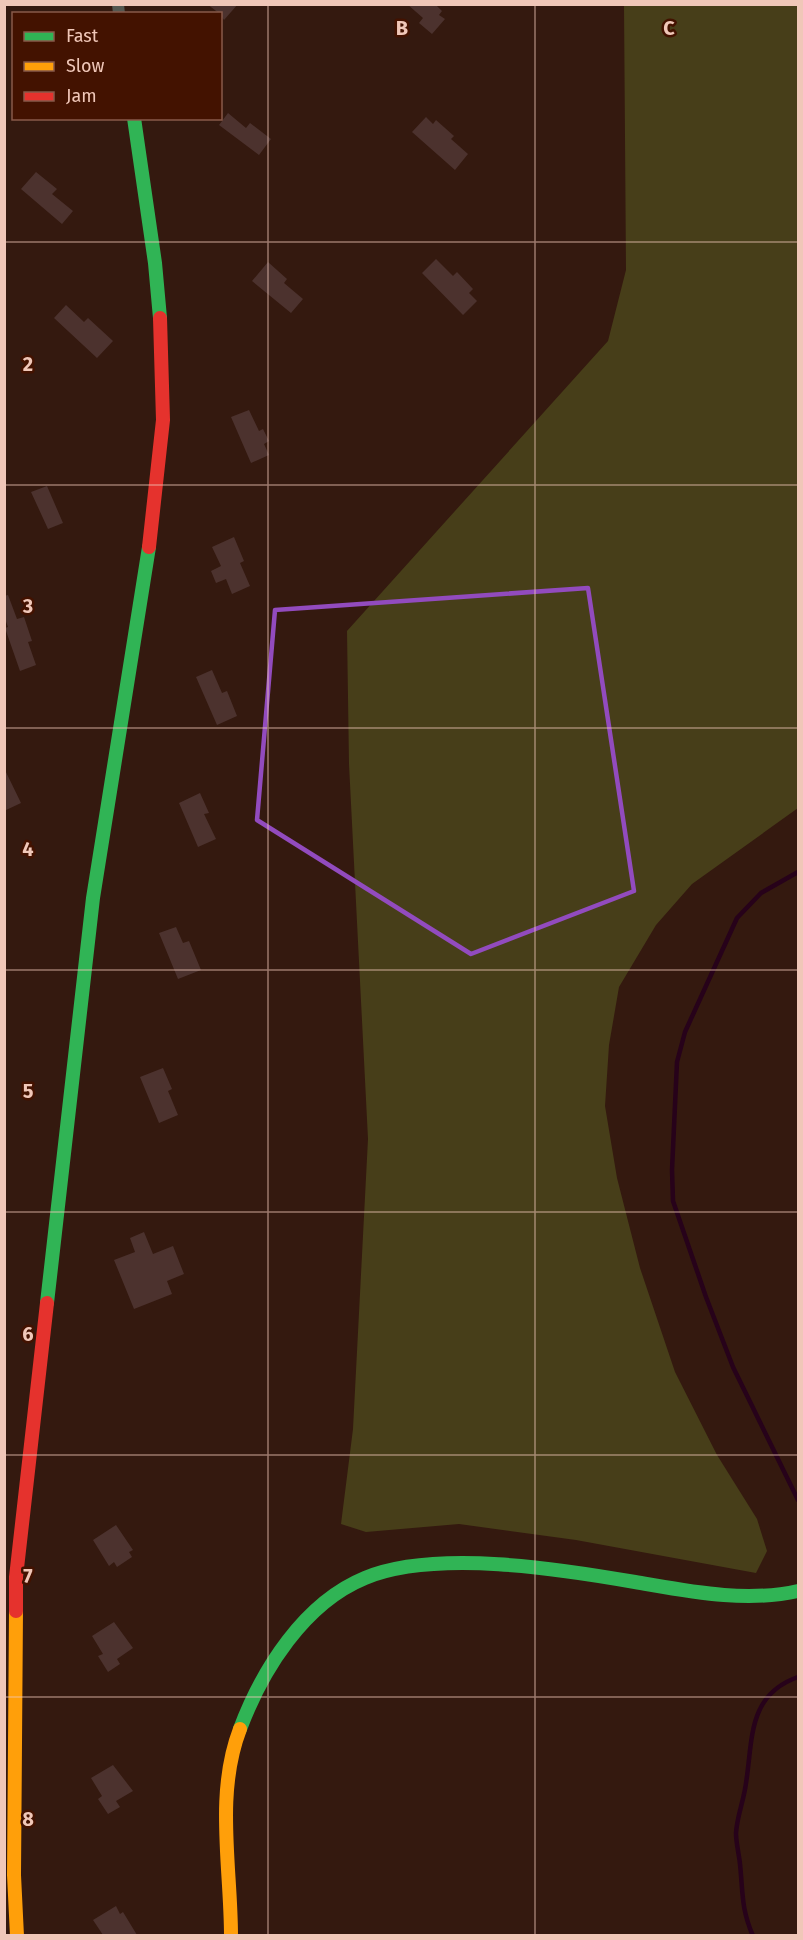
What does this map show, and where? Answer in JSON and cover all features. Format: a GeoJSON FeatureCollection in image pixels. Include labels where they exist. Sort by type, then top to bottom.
{"type":"FeatureCollection","features":[{"type":"Feature","properties":{"kind":"street"},"geometry":{"type":"LineString","coordinates":[[17,1935],[14,1875],[10,1576],[93,898],[152,528],[163,420],[162,345],[156,275],[134,120]]}},
{"type":"Feature","properties":{"kind":"street"},"geometry":{"type":"LineString","coordinates":[[231,1935],[231,1875],[226,1814],[232,1755],[243,1720],[281,1651],[319,1605],[333,1596],[380,1572],[418,1566],[467,1564],[548,1567],[650,1584],[753,1595],[781,1597],[798,1591]]}},
{"type":"Feature","properties":{"kind":"highlighted area"},"geometry":{"type":"Polygon","coordinates":[[[588,588],[634,891],[471,954],[257,820],[275,610],[588,588]]]}},
{"type":"Feature","properties":{"kind":"shaded area"},"geometry":{"type":"Polygon","coordinates":[[[624,5],[798,5],[798,808],[692,884],[656,925],[619,987],[609,1045],[605,1106],[617,1178],[640,1268],[675,1372],[717,1455],[757,1519],[767,1551],[756,1573],[576,1540],[459,1524],[366,1532],[341,1524],[353,1429],[368,1139],[349,764],[347,631],[608,341],[626,270],[624,5]]]}},
{"type":"Feature","properties":{"kind":"building"},"geometry":{"type":"Polygon","coordinates":[[[207,4],[238,4],[224,20],[222,12],[217,12],[207,4]]]}},
{"type":"Feature","properties":{"kind":"building"},"geometry":{"type":"Polygon","coordinates":[[[407,4],[435,4],[442,11],[439,15],[445,19],[432,34],[419,23],[423,18],[407,4]]]}},
{"type":"Feature","properties":{"kind":"building"},"geometry":{"type":"Polygon","coordinates":[[[228,113],[246,128],[250,123],[271,139],[259,155],[219,125],[228,113]]]}},
{"type":"Feature","properties":{"kind":"building"},"geometry":{"type":"Polygon","coordinates":[[[426,117],[433,124],[436,120],[454,136],[451,139],[468,154],[455,170],[412,132],[426,117]]]}},
{"type":"Feature","properties":{"kind":"building"},"geometry":{"type":"Polygon","coordinates":[[[36,172],[57,189],[52,194],[73,211],[62,224],[21,189],[36,172]]]}},
{"type":"Feature","properties":{"kind":"building"},"geometry":{"type":"Polygon","coordinates":[[[436,259],[453,276],[457,272],[473,289],[469,293],[477,301],[463,315],[422,273],[436,259]]]}},
{"type":"Feature","properties":{"kind":"building"},"geometry":{"type":"Polygon","coordinates":[[[268,262],[287,279],[284,283],[303,299],[291,313],[252,281],[268,262]]]}},
{"type":"Feature","properties":{"kind":"building"},"geometry":{"type":"Polygon","coordinates":[[[66,305],[84,322],[88,318],[113,341],[97,358],[54,318],[66,305]]]}},
{"type":"Feature","properties":{"kind":"building"},"geometry":{"type":"Polygon","coordinates":[[[249,410],[259,431],[263,429],[269,441],[264,444],[269,455],[251,463],[231,417],[249,410]]]}},
{"type":"Feature","properties":{"kind":"building"},"geometry":{"type":"Polygon","coordinates":[[[47,486],[63,523],[48,529],[31,492],[47,486]]]}},
{"type":"Feature","properties":{"kind":"building"},"geometry":{"type":"Polygon","coordinates":[[[234,537],[244,561],[240,563],[250,586],[232,594],[226,579],[216,583],[211,571],[221,566],[212,547],[234,537]]]}},
{"type":"Feature","properties":{"kind":"building"},"geometry":{"type":"Polygon","coordinates":[[[8,595],[17,619],[24,617],[32,641],[28,642],[36,665],[20,671],[5,628],[8,627],[4,616],[4,596],[8,595]]]}},
{"type":"Feature","properties":{"kind":"building"},"geometry":{"type":"Polygon","coordinates":[[[212,670],[222,693],[227,691],[237,716],[217,725],[196,677],[212,670]]]}},
{"type":"Feature","properties":{"kind":"building"},"geometry":{"type":"Polygon","coordinates":[[[4,768],[21,803],[4,811],[4,768]]]}},
{"type":"Feature","properties":{"kind":"building"},"geometry":{"type":"Polygon","coordinates":[[[200,793],[209,813],[204,814],[216,839],[198,847],[179,803],[200,793]]]}},
{"type":"Feature","properties":{"kind":"building"},"geometry":{"type":"Polygon","coordinates":[[[176,927],[183,943],[189,941],[201,970],[178,979],[159,933],[176,927]]]}},
{"type":"Feature","properties":{"kind":"building"},"geometry":{"type":"Polygon","coordinates":[[[163,1068],[172,1089],[168,1091],[178,1115],[159,1123],[140,1077],[163,1068]]]}},
{"type":"Feature","properties":{"kind":"building"},"geometry":{"type":"Polygon","coordinates":[[[144,1232],[153,1254],[173,1246],[184,1274],[167,1281],[172,1294],[134,1309],[114,1260],[135,1252],[130,1238],[144,1232]]]}},
{"type":"Feature","properties":{"kind":"building"},"geometry":{"type":"Polygon","coordinates":[[[116,1525],[133,1550],[129,1552],[132,1557],[117,1567],[114,1562],[109,1566],[93,1540],[116,1525]]]}},
{"type":"Feature","properties":{"kind":"building"},"geometry":{"type":"Polygon","coordinates":[[[114,1622],[133,1648],[117,1659],[120,1664],[108,1672],[98,1656],[103,1654],[92,1636],[114,1622]]]}},
{"type":"Feature","properties":{"kind":"building"},"geometry":{"type":"Polygon","coordinates":[[[113,1765],[133,1791],[116,1801],[120,1807],[108,1814],[98,1799],[102,1796],[91,1778],[113,1765]]]}},
{"type":"Feature","properties":{"kind":"building"},"geometry":{"type":"Polygon","coordinates":[[[116,1906],[120,1914],[123,1912],[137,1935],[103,1935],[93,1920],[116,1906]]]}},
{"type":"Feature","properties":{"kind":"waterway"},"geometry":{"type":"LineString","coordinates":[[798,872],[761,893],[737,918],[685,1032],[677,1062],[672,1170],[673,1201],[706,1297],[733,1367],[798,1500]]}},
{"type":"Feature","properties":{"kind":"waterway"},"geometry":{"type":"LineString","coordinates":[[753,1936],[744,1909],[736,1841],[752,1735],[761,1707],[769,1695],[781,1685],[798,1677]]}},
{"type":"Feature","properties":{"kind":"traffic: fast"},"geometry":{"type":"LineString","coordinates":[[134,120],[155,263],[160,318]]}},
{"type":"Feature","properties":{"kind":"traffic: fast"},"geometry":{"type":"LineString","coordinates":[[47,1303],[93,898],[149,547]]}},
{"type":"Feature","properties":{"kind":"traffic: fast"},"geometry":{"type":"LineString","coordinates":[[240,1729],[260,1684],[273,1662],[304,1621],[343,1589],[365,1578],[394,1569],[462,1563],[498,1564],[536,1567],[675,1589],[737,1596],[798,1591]]}},
{"type":"Feature","properties":{"kind":"traffic: slow"},"geometry":{"type":"LineString","coordinates":[[16,1611],[14,1875],[17,1936]]}},
{"type":"Feature","properties":{"kind":"traffic: slow"},"geometry":{"type":"LineString","coordinates":[[231,1936],[226,1805],[232,1754],[240,1729]]}},
{"type":"Feature","properties":{"kind":"traffic: jam"},"geometry":{"type":"LineString","coordinates":[[149,547],[163,420],[160,318]]}},
{"type":"Feature","properties":{"kind":"traffic: jam"},"geometry":{"type":"LineString","coordinates":[[16,1611],[16,1577],[47,1303]]}}]}
